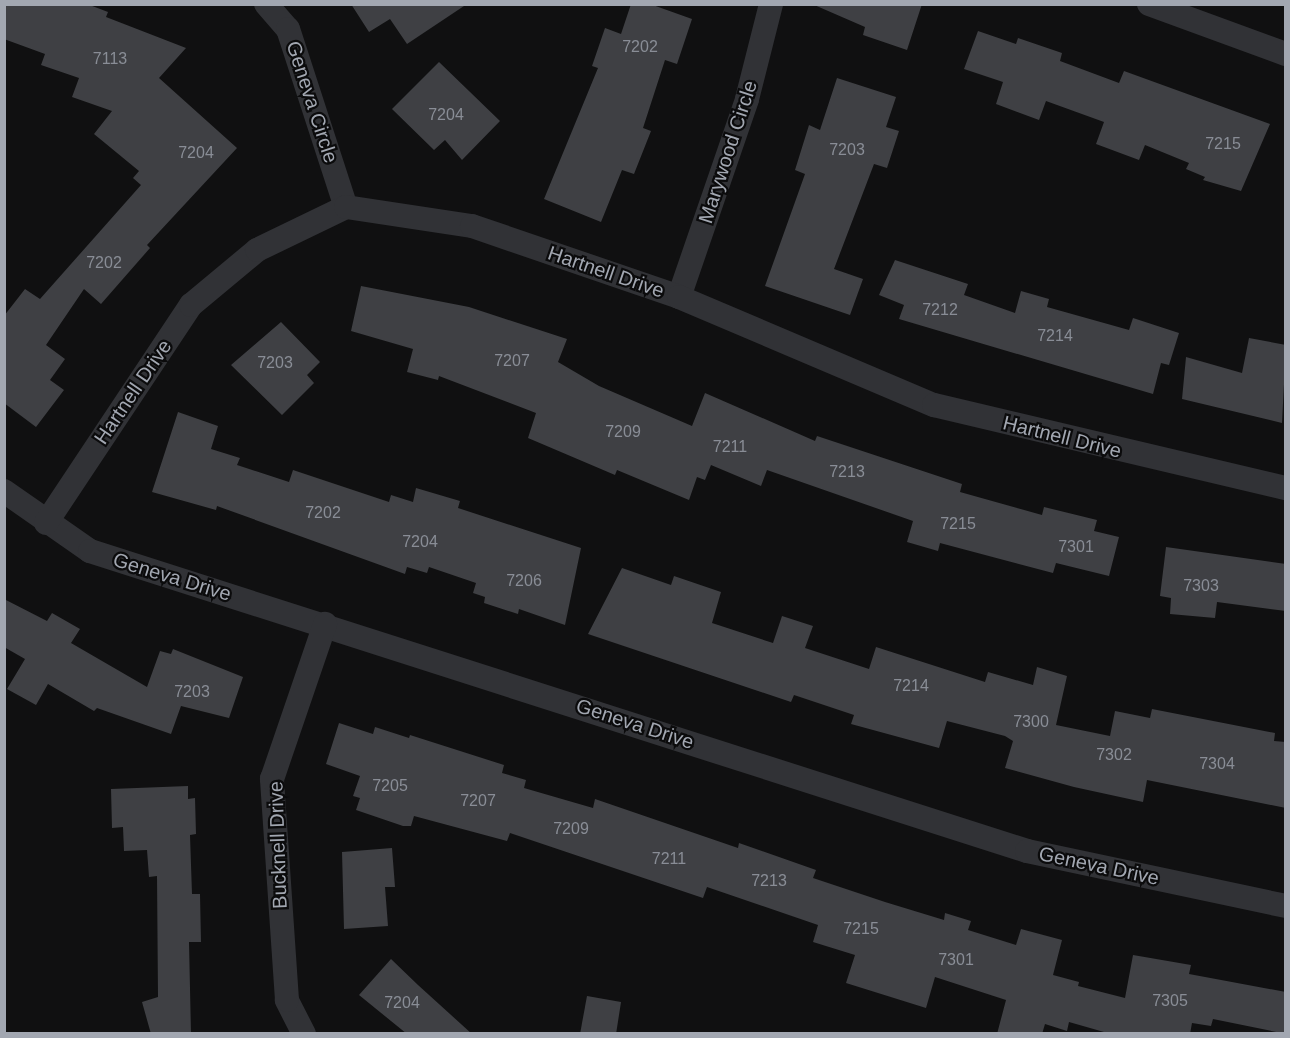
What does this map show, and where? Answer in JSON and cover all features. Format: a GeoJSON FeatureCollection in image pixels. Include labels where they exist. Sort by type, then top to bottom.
{"type":"FeatureCollection","features":[{"type":"Feature","properties":{"kind":"street","name":"Geneva Circle"},"geometry":{"type":"LineString","coordinates":[[266,4],[288,28],[346,207]]}},
{"type":"Feature","properties":{"kind":"street","name":"Marywood Circle"},"geometry":{"type":"LineString","coordinates":[[679,297],[747,99],[771,4]]}},
{"type":"Feature","properties":{"kind":"street"},"geometry":{"type":"LineString","coordinates":[[1149,4],[1286,54]]}},
{"type":"Feature","properties":{"kind":"street","name":"Hartnell Drive"},"geometry":{"type":"LineString","coordinates":[[46,523],[191,305],[257,250],[346,207],[472,226],[679,297],[934,405],[1286,488]]}},
{"type":"Feature","properties":{"kind":"street","name":"Geneva Drive"},"geometry":{"type":"LineString","coordinates":[[4,490],[46,523],[90,552],[324,624],[1027,850],[1286,906]]}},
{"type":"Feature","properties":{"kind":"street","name":"Bucknell Drive"},"geometry":{"type":"LineString","coordinates":[[304,1034],[287,1000],[272,779],[324,624]]}},
{"type":"Feature","properties":{"kind":"building"},"geometry":{"type":"Polygon","coordinates":[[[4,4],[87,4],[108,12],[106,17],[186,48],[159,78],[237,148],[147,245],[150,248],[101,304],[84,289],[46,345],[65,359],[50,380],[64,390],[36,427],[4,403],[4,316],[25,289],[40,299],[141,185],[133,178],[139,171],[94,134],[112,111],[72,97],[79,78],[41,65],[45,54],[4,39],[4,4]]]}},
{"type":"Feature","properties":{"kind":"building"},"geometry":{"type":"Polygon","coordinates":[[[351,4],[467,4],[407,44],[390,19],[369,32],[351,4]]]}},
{"type":"Feature","properties":{"kind":"building"},"geometry":{"type":"Polygon","coordinates":[[[631,4],[650,4],[692,19],[677,64],[665,60],[643,128],[651,131],[634,174],[622,170],[601,222],[544,199],[598,68],[592,66],[605,28],[621,34],[631,4]]]}},
{"type":"Feature","properties":{"kind":"building"},"geometry":{"type":"Polygon","coordinates":[[[812,4],[922,4],[907,50],[863,35],[865,27],[812,4]]]}},
{"type":"Feature","properties":{"kind":"building"},"geometry":{"type":"Polygon","coordinates":[[[978,31],[1016,44],[1018,38],[1062,53],[1060,61],[1119,83],[1124,71],[1270,124],[1241,191],[1203,180],[1205,177],[1186,169],[1189,163],[1145,145],[1139,160],[1096,144],[1104,122],[1046,101],[1039,120],[996,104],[1003,82],[964,69],[978,31]]]}},
{"type":"Feature","properties":{"kind":"building"},"geometry":{"type":"Polygon","coordinates":[[[439,62],[500,121],[462,160],[445,140],[434,150],[392,109],[439,62]]]}},
{"type":"Feature","properties":{"kind":"building"},"geometry":{"type":"Polygon","coordinates":[[[837,78],[896,97],[886,127],[899,131],[887,168],[874,164],[834,269],[863,279],[850,315],[765,286],[805,174],[795,170],[809,125],[820,130],[837,78]]]}},
{"type":"Feature","properties":{"kind":"building"},"geometry":{"type":"Polygon","coordinates":[[[895,260],[968,284],[964,295],[1015,313],[1021,291],[1049,299],[1047,307],[1129,330],[1133,318],[1179,333],[1169,365],[1161,363],[1153,394],[899,319],[904,305],[879,295],[895,260]]]}},
{"type":"Feature","properties":{"kind":"building"},"geometry":{"type":"Polygon","coordinates":[[[361,286],[469,307],[567,339],[558,362],[599,386],[692,426],[705,393],[815,441],[817,436],[962,484],[960,492],[1042,515],[1044,507],[1097,520],[1094,531],[1119,537],[1109,576],[1056,563],[1053,573],[940,543],[938,551],[907,542],[913,521],[767,470],[761,486],[711,465],[705,480],[697,477],[689,500],[617,470],[615,475],[528,438],[536,413],[439,376],[438,380],[407,372],[413,349],[351,331],[361,286]]]}},
{"type":"Feature","properties":{"kind":"building"},"geometry":{"type":"Polygon","coordinates":[[[281,322],[320,362],[307,375],[314,383],[282,415],[231,365],[281,322]]]}},
{"type":"Feature","properties":{"kind":"building"},"geometry":{"type":"Polygon","coordinates":[[[1249,338],[1286,345],[1282,423],[1182,399],[1186,357],[1242,373],[1249,338]]]}},
{"type":"Feature","properties":{"kind":"building"},"geometry":{"type":"Polygon","coordinates":[[[178,412],[218,426],[211,449],[240,458],[237,465],[289,482],[293,470],[389,502],[391,495],[413,502],[416,488],[460,501],[458,508],[581,548],[565,625],[519,609],[518,614],[484,603],[485,597],[473,593],[476,583],[429,567],[427,573],[407,567],[405,574],[217,506],[216,510],[152,492],[178,412]]]}},
{"type":"Feature","properties":{"kind":"building"},"geometry":{"type":"Polygon","coordinates":[[[1166,547],[1286,564],[1286,611],[1217,602],[1215,618],[1170,614],[1171,598],[1160,596],[1166,547]]]}},
{"type":"Feature","properties":{"kind":"building"},"geometry":{"type":"Polygon","coordinates":[[[622,568],[671,585],[674,576],[721,592],[712,623],[773,643],[782,616],[813,626],[805,648],[869,669],[876,647],[985,682],[988,672],[1033,685],[1037,667],[1067,676],[1056,725],[1110,736],[1115,711],[1150,718],[1152,709],[1275,733],[1274,741],[1286,742],[1286,808],[1147,780],[1143,802],[1074,787],[1005,768],[1013,741],[1005,736],[947,721],[939,748],[851,724],[854,715],[794,695],[791,702],[588,634],[622,568]]]}},
{"type":"Feature","properties":{"kind":"building"},"geometry":{"type":"Polygon","coordinates":[[[4,599],[47,621],[52,613],[80,629],[71,643],[147,687],[160,651],[171,654],[173,649],[243,677],[229,718],[181,706],[171,734],[97,708],[94,711],[48,684],[36,705],[7,689],[25,659],[4,647],[4,599]]]}},
{"type":"Feature","properties":{"kind":"building"},"geometry":{"type":"Polygon","coordinates":[[[339,723],[373,734],[375,727],[409,738],[410,735],[504,765],[502,773],[526,780],[524,788],[593,808],[595,799],[738,848],[739,843],[816,870],[813,878],[944,920],[945,913],[971,921],[968,930],[1016,945],[1021,929],[1062,940],[1053,975],[1079,982],[1078,986],[1125,998],[1133,955],[1191,965],[1189,974],[1286,992],[1286,1034],[1213,1019],[1211,1026],[1192,1023],[1190,1034],[1111,1034],[1069,1022],[1067,1031],[1045,1024],[1042,1034],[997,1034],[1006,1000],[935,977],[926,1008],[846,983],[855,955],[813,942],[818,925],[707,887],[703,898],[510,833],[507,841],[414,816],[411,826],[403,826],[356,810],[360,798],[353,796],[360,776],[326,764],[339,723]]]}},
{"type":"Feature","properties":{"kind":"building"},"geometry":{"type":"Polygon","coordinates":[[[188,786],[188,799],[195,798],[196,834],[190,835],[192,894],[200,894],[201,942],[189,942],[191,1034],[151,1034],[142,1002],[158,997],[157,876],[149,877],[147,850],[124,851],[123,827],[112,828],[111,789],[188,786]]]}},
{"type":"Feature","properties":{"kind":"building"},"geometry":{"type":"Polygon","coordinates":[[[392,848],[395,887],[385,887],[388,926],[344,929],[342,852],[392,848]]]}},
{"type":"Feature","properties":{"kind":"building"},"geometry":{"type":"Polygon","coordinates":[[[391,959],[472,1034],[407,1034],[359,995],[391,959]]]}},
{"type":"Feature","properties":{"kind":"building"},"geometry":{"type":"Polygon","coordinates":[[[587,996],[621,1002],[616,1034],[580,1034],[587,996]]]}}]}
